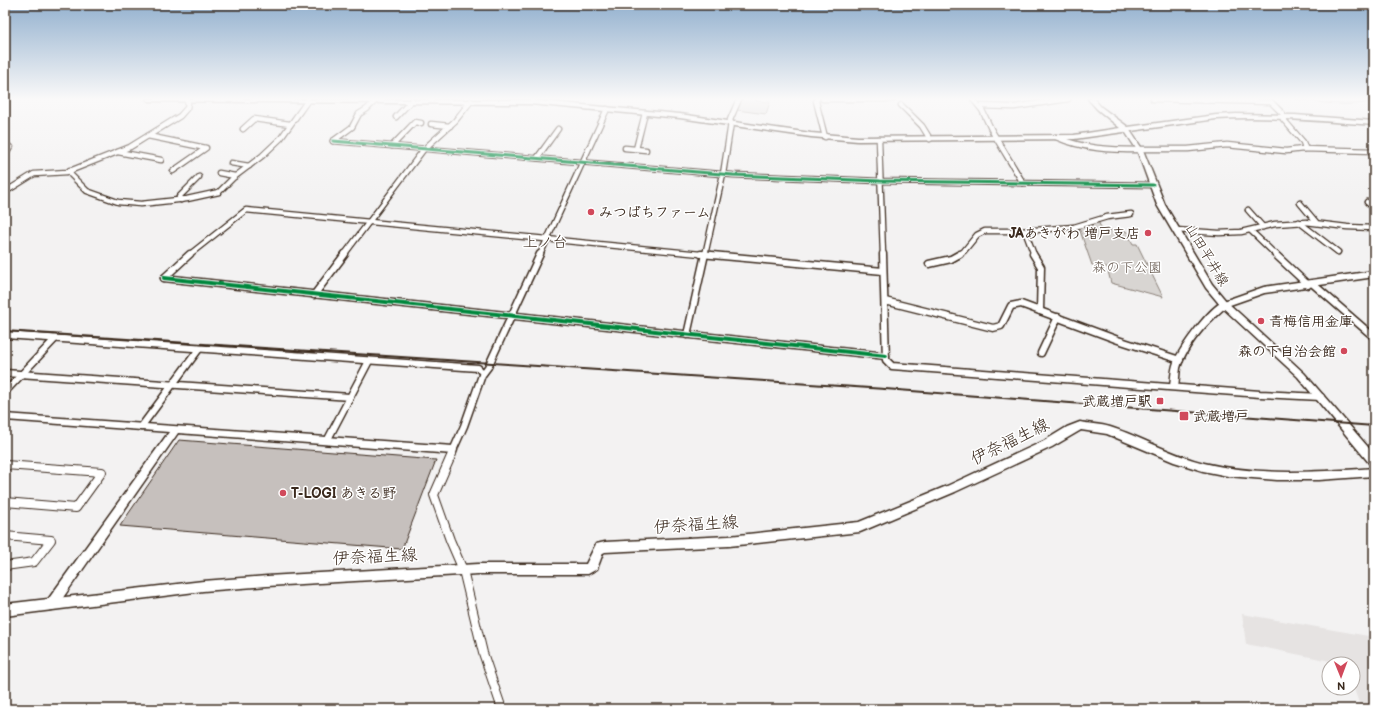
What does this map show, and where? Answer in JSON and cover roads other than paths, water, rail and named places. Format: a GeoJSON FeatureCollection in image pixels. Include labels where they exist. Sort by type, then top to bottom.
{"type":"FeatureCollection","features":[{"type":"Feature","properties":{"kind":"main road"},"geometry":{"type":"LineString","coordinates":[[796,132],[825,137],[879,139],[1056,137],[1103,132]]}},
{"type":"Feature","properties":{"kind":"main road","name":"山田平井線"},"geometry":{"type":"LineString","coordinates":[[1128,132],[1139,150],[1161,205],[1208,286],[1224,304],[1301,374],[1321,397],[1340,423],[1374,461]]}},
{"type":"Feature","properties":{"kind":"main road","name":"伊奈福生線"},"geometry":{"type":"LineString","coordinates":[[5,610],[210,585],[340,576],[530,568],[588,570],[594,564],[598,550],[605,547],[721,541],[860,527],[972,479],[1048,444],[1070,430],[1080,426],[1108,430],[1184,461],[1203,467],[1228,472],[1277,476],[1319,476],[1374,472]]}},
{"type":"Feature","properties":{"kind":"street"},"geometry":{"type":"LineString","coordinates":[[5,192],[34,174],[70,170],[118,152],[154,132]]}},
{"type":"Feature","properties":{"kind":"street"},"geometry":{"type":"LineString","coordinates":[[70,170],[71,175],[87,191],[118,202],[141,204],[181,200],[219,192],[235,176],[276,143],[284,132]]}},
{"type":"Feature","properties":{"kind":"street"},"geometry":{"type":"LineString","coordinates":[[345,132],[333,141],[723,174],[880,181],[1153,185]]}},
{"type":"Feature","properties":{"kind":"street"},"geometry":{"type":"LineString","coordinates":[[392,146],[404,132]]}},
{"type":"Feature","properties":{"kind":"street"},"geometry":{"type":"LineString","coordinates":[[314,295],[424,149],[443,132]]}},
{"type":"Feature","properties":{"kind":"street"},"geometry":{"type":"LineString","coordinates":[[537,158],[556,132]]}},
{"type":"Feature","properties":{"kind":"street"},"geometry":{"type":"LineString","coordinates":[[502,709],[483,653],[463,570],[434,496],[439,480],[464,426],[483,373],[488,367],[512,316],[596,132]]}},
{"type":"Feature","properties":{"kind":"street"},"geometry":{"type":"LineString","coordinates":[[636,149],[640,132]]}},
{"type":"Feature","properties":{"kind":"street"},"geometry":{"type":"LineString","coordinates":[[687,335],[723,174],[729,132]]}},
{"type":"Feature","properties":{"kind":"street"},"geometry":{"type":"LineString","coordinates":[[824,132],[825,137]]}},
{"type":"Feature","properties":{"kind":"street"},"geometry":{"type":"LineString","coordinates":[[926,132],[930,139]]}},
{"type":"Feature","properties":{"kind":"street"},"geometry":{"type":"LineString","coordinates":[[994,132],[1023,183]]}},
{"type":"Feature","properties":{"kind":"street"},"geometry":{"type":"LineString","coordinates":[[1295,132],[1303,142],[1305,148],[1303,149]]}},
{"type":"Feature","properties":{"kind":"street"},"geometry":{"type":"LineString","coordinates":[[148,136],[206,148],[173,171]]}},
{"type":"Feature","properties":{"kind":"street"},"geometry":{"type":"LineString","coordinates":[[1056,137],[1069,143],[1093,149],[1188,149],[1227,145],[1286,151],[1303,149],[1374,151]]}},
{"type":"Feature","properties":{"kind":"street"},"geometry":{"type":"LineString","coordinates":[[879,139],[886,360],[892,366],[1321,397]]}},
{"type":"Feature","properties":{"kind":"street"},"geometry":{"type":"LineString","coordinates":[[5,143],[10,147],[5,155]]}},
{"type":"Feature","properties":{"kind":"street"},"geometry":{"type":"LineString","coordinates":[[625,148],[646,150]]}},
{"type":"Feature","properties":{"kind":"street"},"geometry":{"type":"LineString","coordinates":[[118,152],[161,160]]}},
{"type":"Feature","properties":{"kind":"street"},"geometry":{"type":"LineString","coordinates":[[231,163],[249,166]]}},
{"type":"Feature","properties":{"kind":"street"},"geometry":{"type":"LineString","coordinates":[[219,173],[235,176]]}},
{"type":"Feature","properties":{"kind":"street"},"geometry":{"type":"LineString","coordinates":[[181,200],[179,197],[199,177]]}},
{"type":"Feature","properties":{"kind":"street"},"geometry":{"type":"LineString","coordinates":[[1367,202],[1374,208]]}},
{"type":"Feature","properties":{"kind":"street"},"geometry":{"type":"LineString","coordinates":[[1300,203],[1316,222]]}},
{"type":"Feature","properties":{"kind":"street"},"geometry":{"type":"LineString","coordinates":[[883,271],[246,210],[188,255],[164,278],[886,356]]}},
{"type":"Feature","properties":{"kind":"street"},"geometry":{"type":"LineString","coordinates":[[1248,210],[1263,227]]}},
{"type":"Feature","properties":{"kind":"street"},"geometry":{"type":"LineString","coordinates":[[929,264],[951,259],[964,252],[977,235],[985,232],[1025,231],[1074,227],[1107,217],[1131,214]]}},
{"type":"Feature","properties":{"kind":"street"},"geometry":{"type":"LineString","coordinates":[[1176,230],[1219,233],[1251,231],[1275,224],[1300,222],[1316,222],[1347,227],[1374,228]]}},
{"type":"Feature","properties":{"kind":"street"},"geometry":{"type":"LineString","coordinates":[[1300,222],[1338,252]]}},
{"type":"Feature","properties":{"kind":"street"},"geometry":{"type":"LineString","coordinates":[[1025,231],[1041,267],[1040,311]]}},
{"type":"Feature","properties":{"kind":"street"},"geometry":{"type":"LineString","coordinates":[[1251,231],[1310,285],[1374,337]]}},
{"type":"Feature","properties":{"kind":"street"},"geometry":{"type":"LineString","coordinates":[[1174,387],[1176,368],[1180,360],[1200,330],[1224,304],[1264,290],[1310,285],[1370,276],[1374,274]]}},
{"type":"Feature","properties":{"kind":"street"},"geometry":{"type":"LineString","coordinates":[[884,301],[993,328],[1001,326],[1011,306],[1021,304],[1118,340],[1180,360]]}},
{"type":"Feature","properties":{"kind":"street"},"geometry":{"type":"LineString","coordinates":[[1041,353],[1058,317]]}},
{"type":"Feature","properties":{"kind":"street"},"geometry":{"type":"LineString","coordinates":[[5,335],[478,368],[483,373]]}},
{"type":"Feature","properties":{"kind":"street"},"geometry":{"type":"LineString","coordinates":[[5,392],[55,339]]}},
{"type":"Feature","properties":{"kind":"street"},"geometry":{"type":"LineString","coordinates":[[141,427],[199,349]]}},
{"type":"Feature","properties":{"kind":"street"},"geometry":{"type":"LineString","coordinates":[[327,440],[369,360]]}},
{"type":"Feature","properties":{"kind":"street"},"geometry":{"type":"LineString","coordinates":[[5,373],[350,397]]}},
{"type":"Feature","properties":{"kind":"street"},"geometry":{"type":"LineString","coordinates":[[5,417],[453,450]]}},
{"type":"Feature","properties":{"kind":"street"},"geometry":{"type":"LineString","coordinates":[[50,605],[176,429]]}},
{"type":"Feature","properties":{"kind":"street"},"geometry":{"type":"LineString","coordinates":[[5,465],[102,472],[76,508],[5,502]]}},
{"type":"Feature","properties":{"kind":"street"},"geometry":{"type":"LineString","coordinates":[[5,536],[51,540],[34,562],[5,566]]}},
{"type":"Feature","properties":{"kind":"railway"},"geometry":{"type":"LineString","coordinates":[[5,331],[885,389],[1374,426]]}},
{"type":"Feature","properties":{"kind":"place","name":"みつばちファーム"},"geometry":{"type":"Point","coordinates":[591,212]}},
{"type":"Feature","properties":{"kind":"place","name":"JAあきがわ 増戸支店"},"geometry":{"type":"Point","coordinates":[1148,233]}},
{"type":"Feature","properties":{"kind":"place","name":"青梅信用金庫"},"geometry":{"type":"Point","coordinates":[1261,321]}},
{"type":"Feature","properties":{"kind":"place","name":"森の下自治会館"},"geometry":{"type":"Point","coordinates":[1344,351]}},
{"type":"Feature","properties":{"kind":"place","name":"武蔵増戸駅"},"geometry":{"type":"Point","coordinates":[1160,401]}},
{"type":"Feature","properties":{"kind":"place","name":"武蔵増戸"},"geometry":{"type":"Point","coordinates":[1184,416]}},
{"type":"Feature","properties":{"kind":"place","name":"T-LOGI あきる野"},"geometry":{"type":"Point","coordinates":[283,493]}},
{"type":"Feature","properties":{"kind":"district","name":"上ノ台"},"geometry":{"type":"Point","coordinates":[545,242]}},
{"type":"Feature","properties":{"kind":"park label","name":"森の下公園"},"geometry":{"type":"Point","coordinates":[1127,267]}}]}
